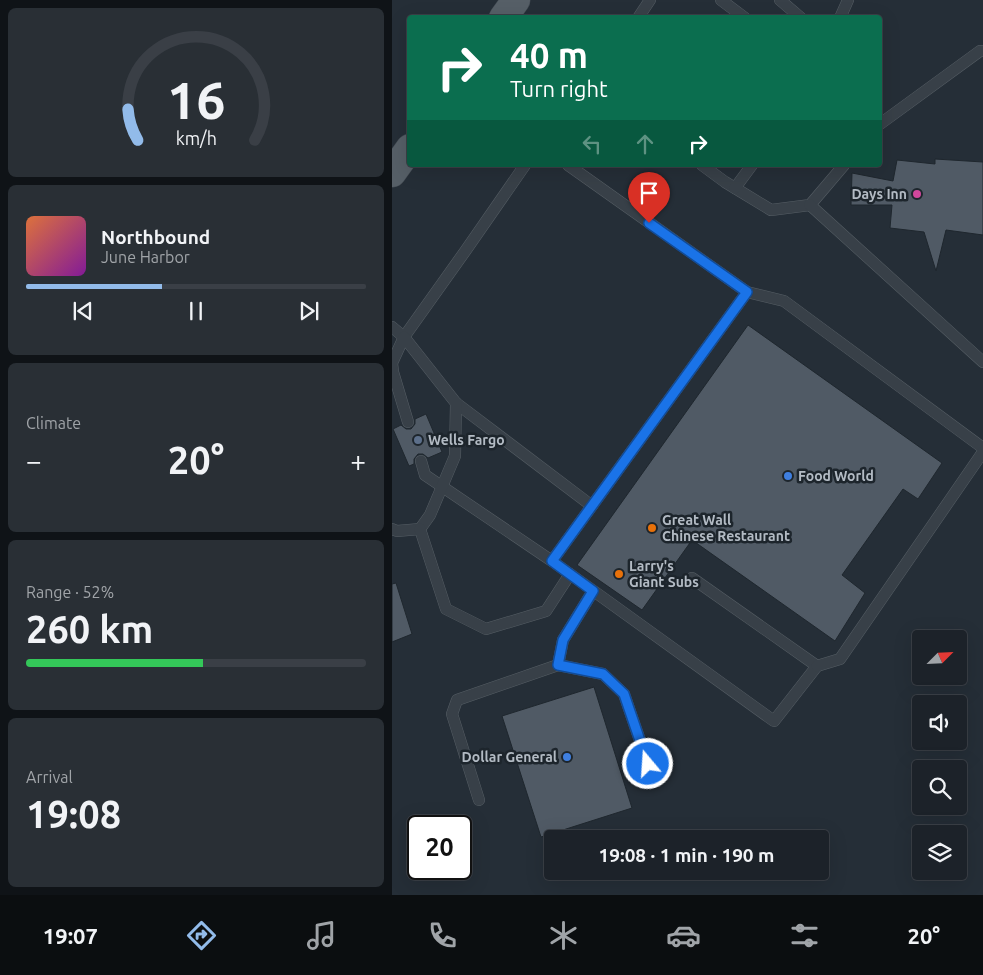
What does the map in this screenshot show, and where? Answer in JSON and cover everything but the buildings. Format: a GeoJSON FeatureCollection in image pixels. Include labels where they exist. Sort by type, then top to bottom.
{"type":"FeatureCollection","features":[{"type":"Feature","properties":{"kind":"main road"},"geometry":{"type":"LineString","coordinates":[[505,15],[516,0]]}},
{"type":"Feature","properties":{"kind":"main road"},"geometry":{"type":"LineString","coordinates":[[392,172],[407,152]]}},
{"type":"Feature","properties":{"kind":"lane"},"geometry":{"type":"LineString","coordinates":[[640,15],[650,0]]}},
{"type":"Feature","properties":{"kind":"lane"},"geometry":{"type":"LineString","coordinates":[[721,0],[741,15]]}},
{"type":"Feature","properties":{"kind":"lane"},"geometry":{"type":"LineString","coordinates":[[780,0],[798,15]]}},
{"type":"Feature","properties":{"kind":"lane"},"geometry":{"type":"LineString","coordinates":[[841,15],[848,0]]}},
{"type":"Feature","properties":{"kind":"lane"},"geometry":{"type":"LineString","coordinates":[[882,123],[982,51]]}},
{"type":"Feature","properties":{"kind":"lane"},"geometry":{"type":"LineString","coordinates":[[408,422],[393,372],[392,362],[404,337],[524,167]]}},
{"type":"Feature","properties":{"kind":"lane"},"geometry":{"type":"LineString","coordinates":[[571,167],[747,292],[784,301],[982,448]]}},
{"type":"Feature","properties":{"kind":"lane"},"geometry":{"type":"LineString","coordinates":[[705,167],[771,210],[810,205],[842,167]]}},
{"type":"Feature","properties":{"kind":"lane"},"geometry":{"type":"LineString","coordinates":[[735,188],[751,167]]}},
{"type":"Feature","properties":{"kind":"lane"},"geometry":{"type":"LineString","coordinates":[[810,205],[982,362]]}},
{"type":"Feature","properties":{"kind":"lane"},"geometry":{"type":"LineString","coordinates":[[552,561],[747,292]]}},
{"type":"Feature","properties":{"kind":"lane"},"geometry":{"type":"LineString","coordinates":[[392,328],[404,337],[456,403],[592,506]]}},
{"type":"Feature","properties":{"kind":"lane"},"geometry":{"type":"LineString","coordinates":[[392,529],[397,531],[420,529],[430,515],[455,456],[456,403]]}},
{"type":"Feature","properties":{"kind":"lane"},"geometry":{"type":"LineString","coordinates":[[421,461],[425,475],[552,561],[774,722],[817,666],[840,659],[982,452]]}},
{"type":"Feature","properties":{"kind":"lane"},"geometry":{"type":"LineString","coordinates":[[420,529],[446,609],[486,630],[546,611],[570,574]]}},
{"type":"Feature","properties":{"kind":"lane"},"geometry":{"type":"LineString","coordinates":[[692,578],[817,666]]}},
{"type":"Feature","properties":{"kind":"lane"},"geometry":{"type":"LineString","coordinates":[[558,665],[563,640],[593,591]]}},
{"type":"Feature","properties":{"kind":"lane"},"geometry":{"type":"LineString","coordinates":[[479,800],[452,714],[457,700],[558,665],[603,674],[624,694],[648,764]]}},
{"type":"Feature","properties":{"kind":"place","name":"Days Inn"},"geometry":{"type":"Point","coordinates":[917,194]}},
{"type":"Feature","properties":{"kind":"place","name":"Wells Fargo"},"geometry":{"type":"Point","coordinates":[418,440]}},
{"type":"Feature","properties":{"kind":"place","name":"Food World"},"geometry":{"type":"Point","coordinates":[788,476]}},
{"type":"Feature","properties":{"kind":"place","name":"Great Wall Chinese Restaurant"},"geometry":{"type":"Point","coordinates":[652,528]}},
{"type":"Feature","properties":{"kind":"place","name":"Larry's Giant Subs"},"geometry":{"type":"Point","coordinates":[619,574]}},
{"type":"Feature","properties":{"kind":"place","name":"Dollar General"},"geometry":{"type":"Point","coordinates":[567,757]}},
{"type":"Feature","properties":{"kind":"route"},"geometry":{"type":"LineString","coordinates":[[648,764],[624,694],[603,674],[558,665],[563,640],[593,591],[552,561],[747,292],[649,223]]}}]}
